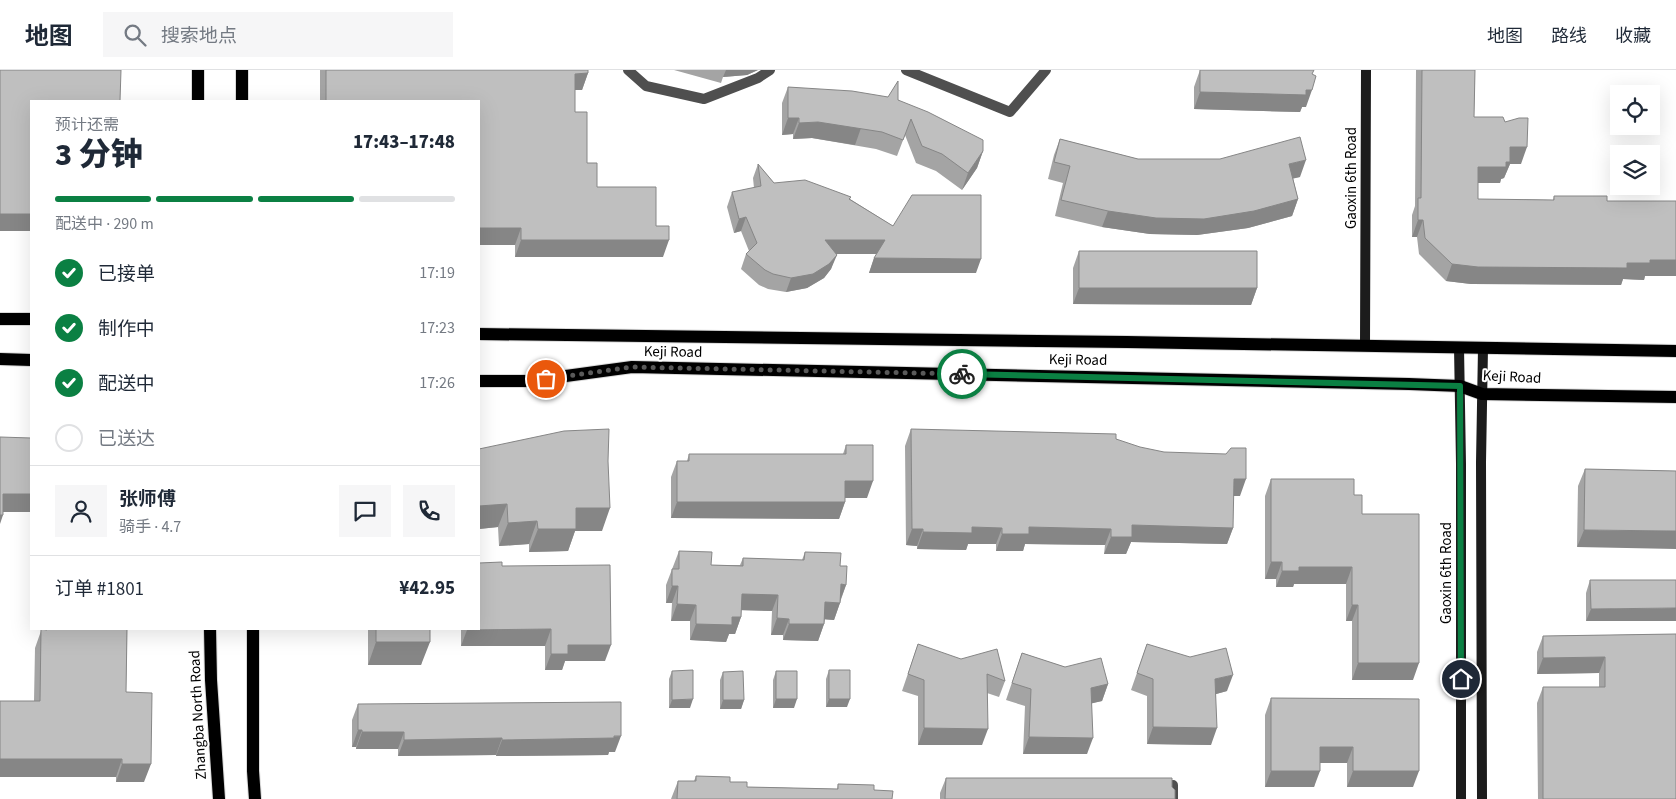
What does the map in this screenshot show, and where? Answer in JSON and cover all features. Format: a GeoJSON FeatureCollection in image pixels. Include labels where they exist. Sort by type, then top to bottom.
{"type":"FeatureCollection","features":[{"type":"Feature","properties":{"kind":"main road"},"geometry":{"type":"LineString","coordinates":[[198,70],[198,100]]}},
{"type":"Feature","properties":{"kind":"main road"},"geometry":{"type":"LineString","coordinates":[[242,70],[242,100]]}},
{"type":"Feature","properties":{"kind":"main road"},"geometry":{"type":"LineString","coordinates":[[0,319],[30,319]]}},
{"type":"Feature","properties":{"kind":"main road","name":"Keji Road"},"geometry":{"type":"LineString","coordinates":[[480,334],[1676,351]]}},
{"type":"Feature","properties":{"kind":"main road"},"geometry":{"type":"LineString","coordinates":[[0,359],[30,360]]}},
{"type":"Feature","properties":{"kind":"main road","name":"Keji Road"},"geometry":{"type":"LineString","coordinates":[[480,381],[529,381],[632,367],[1460,386],[1482,394],[1676,397]]}},
{"type":"Feature","properties":{"kind":"main road","name":"Zhangba North Road"},"geometry":{"type":"LineString","coordinates":[[210,630],[211,680],[219,799]]}},
{"type":"Feature","properties":{"kind":"main road"},"geometry":{"type":"LineString","coordinates":[[253,630],[253,771],[255,799]]}},
{"type":"Feature","properties":{"kind":"street"},"geometry":{"type":"LineString","coordinates":[[628,70],[646,86],[704,99],[758,78],[770,70]]}},
{"type":"Feature","properties":{"kind":"street"},"geometry":{"type":"LineString","coordinates":[[906,70],[1010,112],[1046,70]]}},
{"type":"Feature","properties":{"kind":"street","name":"Gaoxin 6th Road"},"geometry":{"type":"LineString","coordinates":[[1365,346],[1366,70]]}},
{"type":"Feature","properties":{"kind":"street","name":"Gaoxin 6th Road"},"geometry":{"type":"LineString","coordinates":[[1459,347],[1461,799]]}},
{"type":"Feature","properties":{"kind":"street"},"geometry":{"type":"LineString","coordinates":[[1482,799],[1483,348]]}},
{"type":"Feature","properties":{"kind":"street"},"geometry":{"type":"LineString","coordinates":[[1173,785],[1173,799]]}},
{"type":"Feature","properties":{"kind":"building"},"geometry":{"type":"Polygon","coordinates":[[[0,70],[121,70],[120,100],[30,100],[30,214],[0,214],[0,70]]]}},
{"type":"Feature","properties":{"kind":"building"},"geometry":{"type":"Polygon","coordinates":[[[326,70],[588,70],[588,73],[575,74],[575,112],[587,112],[587,163],[597,163],[597,187],[656,187],[656,226],[669,226],[669,240],[521,240],[521,228],[480,228],[480,100],[326,100],[326,70]]]}},
{"type":"Feature","properties":{"kind":"building"},"geometry":{"type":"Polygon","coordinates":[[[1200,70],[1314,70],[1312,74],[1316,76],[1312,90],[1306,90],[1306,95],[1200,92],[1200,70]]]}},
{"type":"Feature","properties":{"kind":"building"},"geometry":{"type":"Polygon","coordinates":[[[1422,70],[1475,70],[1474,117],[1503,117],[1505,122],[1519,118],[1528,118],[1527,147],[1510,147],[1510,162],[1506,162],[1506,167],[1478,167],[1478,199],[1554,200],[1554,196],[1607,196],[1607,201],[1676,201],[1676,260],[1650,260],[1650,263],[1627,263],[1627,268],[1478,267],[1452,264],[1425,238],[1423,220],[1418,220],[1418,198],[1421,198],[1422,70]]]}},
{"type":"Feature","properties":{"kind":"building"},"geometry":{"type":"Polygon","coordinates":[[[898,81],[898,100],[928,112],[983,140],[983,151],[968,173],[942,154],[922,146],[911,119],[903,140],[882,132],[818,122],[799,123],[799,118],[788,118],[788,87],[852,91],[888,97],[898,81]]]}},
{"type":"Feature","properties":{"kind":"building"},"geometry":{"type":"Polygon","coordinates":[[[1300,137],[1306,160],[1289,164],[1298,199],[1254,211],[1204,219],[1156,218],[1108,211],[1061,200],[1070,166],[1054,162],[1060,139],[1138,159],[1220,159],[1300,137]]]}},
{"type":"Feature","properties":{"kind":"building"},"geometry":{"type":"Polygon","coordinates":[[[758,164],[774,183],[805,180],[851,197],[849,199],[893,226],[912,195],[981,195],[981,259],[874,258],[885,240],[825,240],[837,255],[829,264],[813,274],[791,278],[773,274],[765,270],[746,254],[757,243],[746,217],[739,219],[732,192],[761,186],[758,164]]]}},
{"type":"Feature","properties":{"kind":"building"},"geometry":{"type":"Polygon","coordinates":[[[1079,251],[1257,251],[1257,288],[1079,288],[1079,251]]]}},
{"type":"Feature","properties":{"kind":"building"},"geometry":{"type":"Polygon","coordinates":[[[609,429],[610,508],[576,508],[576,529],[538,529],[537,521],[508,523],[507,504],[480,506],[480,449],[564,431],[609,429]]]}},
{"type":"Feature","properties":{"kind":"building"},"geometry":{"type":"Polygon","coordinates":[[[911,429],[1116,434],[1116,439],[1164,452],[1226,454],[1231,448],[1246,448],[1246,479],[1234,479],[1233,528],[1132,525],[1132,537],[1111,537],[1111,529],[1029,527],[1029,534],[1002,534],[1002,528],[972,527],[972,533],[923,532],[923,529],[912,529],[911,429]]]}},
{"type":"Feature","properties":{"kind":"building"},"geometry":{"type":"Polygon","coordinates":[[[0,437],[30,438],[30,494],[3,494],[3,515],[0,515],[0,437]]]}},
{"type":"Feature","properties":{"kind":"building"},"geometry":{"type":"Polygon","coordinates":[[[846,445],[873,445],[873,481],[845,481],[845,502],[677,502],[677,461],[689,461],[689,454],[846,454],[846,445]]]}},
{"type":"Feature","properties":{"kind":"building"},"geometry":{"type":"Polygon","coordinates":[[[1585,469],[1676,471],[1676,531],[1584,530],[1585,469]]]}},
{"type":"Feature","properties":{"kind":"building"},"geometry":{"type":"Polygon","coordinates":[[[1271,479],[1354,479],[1354,495],[1362,495],[1362,514],[1419,514],[1419,663],[1358,663],[1358,605],[1352,605],[1352,567],[1299,567],[1299,571],[1282,571],[1282,562],[1271,562],[1271,479]]]}},
{"type":"Feature","properties":{"kind":"building"},"geometry":{"type":"Polygon","coordinates":[[[679,551],[712,552],[711,565],[743,566],[743,558],[804,560],[805,552],[841,553],[840,566],[847,566],[846,585],[841,584],[840,603],[825,602],[824,624],[789,624],[789,619],[777,618],[778,595],[742,594],[741,617],[732,617],[732,625],[696,624],[696,605],[677,604],[678,586],[672,586],[672,569],[679,569],[679,551]]]}},
{"type":"Feature","properties":{"kind":"building"},"geometry":{"type":"Polygon","coordinates":[[[502,562],[502,566],[610,565],[611,645],[568,645],[568,654],[551,654],[551,629],[480,630],[480,563],[502,562]]]}},
{"type":"Feature","properties":{"kind":"building"},"geometry":{"type":"Polygon","coordinates":[[[1590,580],[1676,580],[1676,608],[1591,609],[1590,580]]]}},
{"type":"Feature","properties":{"kind":"building"},"geometry":{"type":"Polygon","coordinates":[[[41,630],[127,630],[126,692],[152,693],[151,764],[122,764],[122,759],[0,759],[0,701],[40,701],[41,630]]]}},
{"type":"Feature","properties":{"kind":"building"},"geometry":{"type":"Polygon","coordinates":[[[376,630],[430,630],[430,642],[376,642],[376,630]]]}},
{"type":"Feature","properties":{"kind":"building"},"geometry":{"type":"Polygon","coordinates":[[[1676,634],[1676,799],[1543,799],[1543,687],[1605,687],[1605,657],[1543,658],[1543,636],[1676,634]]]}},
{"type":"Feature","properties":{"kind":"building"},"geometry":{"type":"Polygon","coordinates":[[[918,644],[961,659],[997,649],[1005,681],[987,674],[988,729],[924,728],[924,680],[908,674],[918,644]]]}},
{"type":"Feature","properties":{"kind":"building"},"geometry":{"type":"Polygon","coordinates":[[[1147,644],[1190,657],[1226,648],[1233,675],[1215,679],[1217,728],[1153,727],[1153,679],[1137,673],[1147,644]]]}},
{"type":"Feature","properties":{"kind":"building"},"geometry":{"type":"Polygon","coordinates":[[[1022,653],[1065,667],[1101,658],[1108,684],[1091,688],[1093,738],[1029,737],[1031,689],[1012,683],[1022,653]]]}},
{"type":"Feature","properties":{"kind":"building"},"geometry":{"type":"Polygon","coordinates":[[[693,670],[693,699],[672,700],[672,671],[693,670]]]}},
{"type":"Feature","properties":{"kind":"building"},"geometry":{"type":"Polygon","coordinates":[[[829,670],[850,670],[850,699],[829,699],[829,670]]]}},
{"type":"Feature","properties":{"kind":"building"},"geometry":{"type":"Polygon","coordinates":[[[743,671],[744,700],[723,700],[723,672],[743,671]]]}},
{"type":"Feature","properties":{"kind":"building"},"geometry":{"type":"Polygon","coordinates":[[[776,671],[797,671],[797,699],[776,699],[776,671]]]}},
{"type":"Feature","properties":{"kind":"building"},"geometry":{"type":"Polygon","coordinates":[[[1271,698],[1419,699],[1419,771],[1353,771],[1353,747],[1320,747],[1320,771],[1271,771],[1271,698]]]}},
{"type":"Feature","properties":{"kind":"building"},"geometry":{"type":"Polygon","coordinates":[[[621,702],[621,736],[614,736],[614,738],[404,740],[404,732],[362,732],[362,730],[358,730],[358,704],[621,702]]]}},
{"type":"Feature","properties":{"kind":"building"},"geometry":{"type":"Polygon","coordinates":[[[696,776],[730,777],[730,782],[747,782],[747,787],[838,789],[838,784],[874,785],[874,790],[893,791],[892,799],[677,799],[678,781],[696,781],[696,776]]]}},
{"type":"Feature","properties":{"kind":"building"},"geometry":{"type":"Polygon","coordinates":[[[946,778],[1172,778],[1175,799],[945,799],[946,778]]]}},
{"type":"Feature","properties":{"kind":"way so far"},"geometry":{"type":"LineString","coordinates":[[546,379],[632,367],[962,374]]}},
{"type":"Feature","properties":{"kind":"route"},"geometry":{"type":"LineString","coordinates":[[962,374],[1460,386],[1461,679]]}}]}
